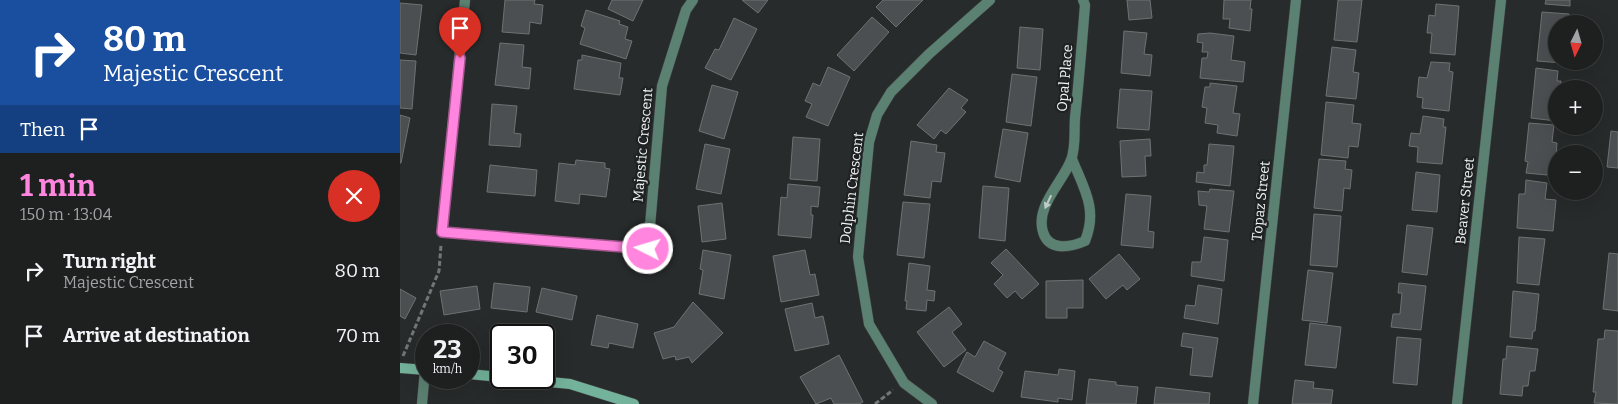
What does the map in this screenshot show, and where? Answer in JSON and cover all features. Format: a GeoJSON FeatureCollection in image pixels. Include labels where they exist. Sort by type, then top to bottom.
{"type":"FeatureCollection","features":[{"type":"Feature","properties":{"kind":"street"},"geometry":{"type":"LineString","coordinates":[[442,232],[465,0]]}},
{"type":"Feature","properties":{"kind":"street","name":"Majestic Crescent"},"geometry":{"type":"LineString","coordinates":[[442,232],[648,249],[662,86],[686,10],[693,0]]}},
{"type":"Feature","properties":{"kind":"street","name":"Dolphin Crescent"},"geometry":{"type":"LineString","coordinates":[[932,404],[904,383],[869,324],[858,257],[868,142],[877,115],[890,92],[929,54],[990,0]]}},
{"type":"Feature","properties":{"kind":"street","name":"Opal Place"},"geometry":{"type":"LineString","coordinates":[[1072,159],[1084,0]]}},
{"type":"Feature","properties":{"kind":"street","name":"Topaz Street"},"geometry":{"type":"LineString","coordinates":[[1253,404],[1296,0]]}},
{"type":"Feature","properties":{"kind":"street","name":"Beaver Street"},"geometry":{"type":"LineString","coordinates":[[1457,404],[1501,0]]}},
{"type":"Feature","properties":{"kind":"street"},"geometry":{"type":"LineString","coordinates":[[1072,159],[1091,213],[1091,226],[1084,240],[1070,248],[1051,242],[1043,234],[1042,221],[1045,207],[1072,159]]}},
{"type":"Feature","properties":{"kind":"street"},"geometry":{"type":"LineString","coordinates":[[400,368],[415,369]]}},
{"type":"Feature","properties":{"kind":"street"},"geometry":{"type":"LineString","coordinates":[[480,375],[570,384],[632,403]]}},
{"type":"Feature","properties":{"kind":"street"},"geometry":{"type":"LineString","coordinates":[[422,404],[424,389]]}},
{"type":"Feature","properties":{"kind":"path"},"geometry":{"type":"LineString","coordinates":[[400,364],[438,271],[442,232]]}},
{"type":"Feature","properties":{"kind":"path"},"geometry":{"type":"LineString","coordinates":[[875,404],[904,383]]}},
{"type":"Feature","properties":{"kind":"building"},"geometry":{"type":"Polygon","coordinates":[[[505,0],[535,0],[534,4],[543,5],[541,24],[530,22],[529,34],[502,32],[505,0]]]}},
{"type":"Feature","properties":{"kind":"building"},"geometry":{"type":"Polygon","coordinates":[[[612,0],[643,0],[633,21],[608,9],[612,0]]]}},
{"type":"Feature","properties":{"kind":"building"},"geometry":{"type":"Polygon","coordinates":[[[742,0],[768,0],[758,13],[742,0]]]}},
{"type":"Feature","properties":{"kind":"building"},"geometry":{"type":"Polygon","coordinates":[[[883,0],[923,0],[896,27],[876,7],[883,0]]]}},
{"type":"Feature","properties":{"kind":"building"},"geometry":{"type":"Polygon","coordinates":[[[1127,0],[1150,0],[1152,18],[1129,20],[1127,0]]]}},
{"type":"Feature","properties":{"kind":"building"},"geometry":{"type":"Polygon","coordinates":[[[1224,0],[1251,0],[1250,31],[1229,28],[1230,19],[1223,19],[1224,0]]]}},
{"type":"Feature","properties":{"kind":"building"},"geometry":{"type":"Polygon","coordinates":[[[1338,0],[1362,0],[1357,42],[1334,40],[1338,0]]]}},
{"type":"Feature","properties":{"kind":"building"},"geometry":{"type":"Polygon","coordinates":[[[1546,0],[1570,0],[1570,6],[1545,4],[1546,0]]]}},
{"type":"Feature","properties":{"kind":"building"},"geometry":{"type":"Polygon","coordinates":[[[400,3],[422,5],[416,55],[400,53],[400,3]]]}},
{"type":"Feature","properties":{"kind":"building"},"geometry":{"type":"Polygon","coordinates":[[[1436,4],[1459,6],[1455,55],[1430,53],[1432,33],[1427,33],[1429,15],[1435,16],[1436,4]]]}},
{"type":"Feature","properties":{"kind":"building"},"geometry":{"type":"Polygon","coordinates":[[[586,10],[620,21],[619,24],[628,27],[625,39],[632,41],[626,59],[580,44],[585,28],[581,26],[586,10]]]}},
{"type":"Feature","properties":{"kind":"building"},"geometry":{"type":"Polygon","coordinates":[[[1542,12],[1569,14],[1548,15],[1548,62],[1537,61],[1542,12]]]}},
{"type":"Feature","properties":{"kind":"building"},"geometry":{"type":"Polygon","coordinates":[[[872,17],[889,32],[854,71],[837,55],[872,17]]]}},
{"type":"Feature","properties":{"kind":"building"},"geometry":{"type":"Polygon","coordinates":[[[734,18],[757,29],[731,80],[705,68],[715,49],[719,50],[734,18]]]}},
{"type":"Feature","properties":{"kind":"building"},"geometry":{"type":"Polygon","coordinates":[[[1020,27],[1043,29],[1040,70],[1017,68],[1020,27]]]}},
{"type":"Feature","properties":{"kind":"building"},"geometry":{"type":"Polygon","coordinates":[[[1124,31],[1147,33],[1144,54],[1152,55],[1150,76],[1121,73],[1124,31]]]}},
{"type":"Feature","properties":{"kind":"building"},"geometry":{"type":"Polygon","coordinates":[[[1210,33],[1234,36],[1231,60],[1245,62],[1243,82],[1200,78],[1202,58],[1207,58],[1208,52],[1202,52],[1203,43],[1197,42],[1198,34],[1210,33]]]}},
{"type":"Feature","properties":{"kind":"building"},"geometry":{"type":"Polygon","coordinates":[[[500,43],[524,45],[522,67],[531,68],[529,89],[495,85],[500,43]]]}},
{"type":"Feature","properties":{"kind":"building"},"geometry":{"type":"Polygon","coordinates":[[[1332,47],[1356,50],[1353,72],[1359,73],[1356,99],[1326,96],[1332,47]]]}},
{"type":"Feature","properties":{"kind":"building"},"geometry":{"type":"Polygon","coordinates":[[[582,55],[621,63],[619,78],[623,78],[620,95],[574,89],[578,60],[582,60],[582,55]]]}},
{"type":"Feature","properties":{"kind":"building"},"geometry":{"type":"Polygon","coordinates":[[[400,60],[416,61],[412,109],[400,108],[400,60]]]}},
{"type":"Feature","properties":{"kind":"building"},"geometry":{"type":"Polygon","coordinates":[[[1431,62],[1450,63],[1449,71],[1453,72],[1449,111],[1422,108],[1423,98],[1417,97],[1419,77],[1427,78],[1431,62]]]}},
{"type":"Feature","properties":{"kind":"building"},"geometry":{"type":"Polygon","coordinates":[[[828,67],[850,77],[828,126],[806,117],[812,104],[805,101],[813,83],[820,86],[828,67]]]}},
{"type":"Feature","properties":{"kind":"building"},"geometry":{"type":"Polygon","coordinates":[[[1536,68],[1558,71],[1557,80],[1548,80],[1548,120],[1531,118],[1536,68]]]}},
{"type":"Feature","properties":{"kind":"building"},"geometry":{"type":"Polygon","coordinates":[[[1012,74],[1037,77],[1031,126],[1006,122],[1012,74]]]}},
{"type":"Feature","properties":{"kind":"building"},"geometry":{"type":"Polygon","coordinates":[[[1210,83],[1237,86],[1233,113],[1240,114],[1237,136],[1217,133],[1218,125],[1205,123],[1207,108],[1202,107],[1205,87],[1210,87],[1210,83]]]}},
{"type":"Feature","properties":{"kind":"building"},"geometry":{"type":"Polygon","coordinates":[[[712,85],[738,92],[724,139],[699,131],[712,85]]]}},
{"type":"Feature","properties":{"kind":"building"},"geometry":{"type":"Polygon","coordinates":[[[949,88],[968,100],[961,108],[966,112],[946,134],[941,130],[934,139],[917,125],[949,88]]]}},
{"type":"Feature","properties":{"kind":"building"},"geometry":{"type":"Polygon","coordinates":[[[1120,89],[1152,91],[1149,130],[1117,128],[1120,89]]]}},
{"type":"Feature","properties":{"kind":"building"},"geometry":{"type":"Polygon","coordinates":[[[1326,102],[1354,105],[1352,123],[1361,124],[1358,147],[1349,146],[1348,158],[1321,155],[1326,102]]]}},
{"type":"Feature","properties":{"kind":"building"},"geometry":{"type":"Polygon","coordinates":[[[492,104],[517,106],[514,133],[521,134],[520,147],[489,145],[492,104]]]}},
{"type":"Feature","properties":{"kind":"building"},"geometry":{"type":"Polygon","coordinates":[[[400,115],[410,118],[401,163],[400,163],[400,115]]]}},
{"type":"Feature","properties":{"kind":"building"},"geometry":{"type":"Polygon","coordinates":[[[1423,116],[1444,119],[1443,127],[1446,127],[1442,164],[1417,162],[1418,147],[1409,146],[1411,133],[1420,134],[1423,116]]]}},
{"type":"Feature","properties":{"kind":"building"},"geometry":{"type":"Polygon","coordinates":[[[1529,123],[1548,125],[1548,135],[1553,135],[1552,142],[1557,143],[1557,145],[1548,145],[1547,175],[1526,173],[1528,162],[1525,161],[1529,123]]]}},
{"type":"Feature","properties":{"kind":"building"},"geometry":{"type":"Polygon","coordinates":[[[1003,129],[1028,133],[1020,182],[995,177],[1003,129]]]}},
{"type":"Feature","properties":{"kind":"building"},"geometry":{"type":"Polygon","coordinates":[[[1611,131],[1618,132],[1618,168],[1607,167],[1611,131]]]}},
{"type":"Feature","properties":{"kind":"building"},"geometry":{"type":"Polygon","coordinates":[[[793,137],[820,139],[817,181],[790,179],[793,137]]]}},
{"type":"Feature","properties":{"kind":"building"},"geometry":{"type":"Polygon","coordinates":[[[1150,139],[1151,156],[1145,156],[1146,176],[1122,177],[1120,141],[1150,139]]]}},
{"type":"Feature","properties":{"kind":"building"},"geometry":{"type":"Polygon","coordinates":[[[911,141],[937,145],[936,152],[945,153],[941,182],[932,181],[930,198],[904,195],[911,141]]]}},
{"type":"Feature","properties":{"kind":"building"},"geometry":{"type":"Polygon","coordinates":[[[705,144],[730,149],[721,194],[696,189],[705,144]]]}},
{"type":"Feature","properties":{"kind":"building"},"geometry":{"type":"Polygon","coordinates":[[[1209,144],[1234,146],[1230,186],[1196,182],[1197,172],[1204,173],[1204,165],[1207,165],[1209,144]]]}},
{"type":"Feature","properties":{"kind":"building"},"geometry":{"type":"Polygon","coordinates":[[[1319,159],[1346,161],[1345,169],[1352,170],[1350,189],[1344,188],[1342,211],[1314,208],[1319,159]]]}},
{"type":"Feature","properties":{"kind":"building"},"geometry":{"type":"Polygon","coordinates":[[[576,160],[605,163],[605,168],[610,169],[606,197],[580,194],[579,204],[555,201],[559,163],[575,165],[576,160]]]}},
{"type":"Feature","properties":{"kind":"building"},"geometry":{"type":"Polygon","coordinates":[[[490,165],[537,170],[535,196],[487,192],[490,165]]]}},
{"type":"Feature","properties":{"kind":"building"},"geometry":{"type":"Polygon","coordinates":[[[1416,172],[1440,175],[1437,212],[1412,210],[1416,172]]]}},
{"type":"Feature","properties":{"kind":"building"},"geometry":{"type":"Polygon","coordinates":[[[1526,180],[1547,183],[1545,199],[1556,200],[1553,231],[1517,228],[1519,194],[1525,194],[1526,180]]]}},
{"type":"Feature","properties":{"kind":"building"},"geometry":{"type":"Polygon","coordinates":[[[788,184],[820,187],[818,207],[811,206],[811,215],[813,215],[811,238],[778,235],[781,197],[787,198],[788,184]]]}},
{"type":"Feature","properties":{"kind":"building"},"geometry":{"type":"Polygon","coordinates":[[[983,186],[1009,188],[1005,241],[979,238],[983,186]]]}},
{"type":"Feature","properties":{"kind":"building"},"geometry":{"type":"Polygon","coordinates":[[[1210,189],[1234,191],[1229,232],[1204,229],[1207,206],[1199,205],[1198,191],[1209,192],[1210,189]]]}},
{"type":"Feature","properties":{"kind":"building"},"geometry":{"type":"Polygon","coordinates":[[[1126,194],[1151,196],[1148,231],[1154,232],[1153,248],[1121,245],[1126,194]]]}},
{"type":"Feature","properties":{"kind":"building"},"geometry":{"type":"Polygon","coordinates":[[[903,202],[930,204],[924,258],[897,255],[903,202]]]}},
{"type":"Feature","properties":{"kind":"building"},"geometry":{"type":"Polygon","coordinates":[[[722,203],[726,239],[702,242],[698,206],[722,203]]]}},
{"type":"Feature","properties":{"kind":"building"},"geometry":{"type":"Polygon","coordinates":[[[1314,214],[1341,216],[1337,267],[1310,265],[1314,214]]]}},
{"type":"Feature","properties":{"kind":"building"},"geometry":{"type":"Polygon","coordinates":[[[1407,225],[1433,228],[1427,275],[1402,272],[1407,225]]]}},
{"type":"Feature","properties":{"kind":"building"},"geometry":{"type":"Polygon","coordinates":[[[1204,237],[1228,240],[1224,281],[1191,276],[1192,262],[1201,262],[1204,237]]]}},
{"type":"Feature","properties":{"kind":"building"},"geometry":{"type":"Polygon","coordinates":[[[1519,237],[1545,239],[1539,285],[1517,283],[1519,237]]]}},
{"type":"Feature","properties":{"kind":"building"},"geometry":{"type":"Polygon","coordinates":[[[1006,249],[1039,284],[1022,299],[1015,291],[1007,298],[994,284],[1003,275],[991,263],[1006,249]]]}},
{"type":"Feature","properties":{"kind":"building"},"geometry":{"type":"Polygon","coordinates":[[[703,250],[731,255],[724,299],[699,294],[703,270],[700,269],[703,250]]]}},
{"type":"Feature","properties":{"kind":"building"},"geometry":{"type":"Polygon","coordinates":[[[805,250],[810,275],[815,274],[819,295],[781,302],[773,256],[805,250]]]}},
{"type":"Feature","properties":{"kind":"building"},"geometry":{"type":"Polygon","coordinates":[[[1609,253],[1618,254],[1618,311],[1603,309],[1609,253]]]}},
{"type":"Feature","properties":{"kind":"building"},"geometry":{"type":"Polygon","coordinates":[[[1119,254],[1140,279],[1127,290],[1123,285],[1106,299],[1089,279],[1119,254]]]}},
{"type":"Feature","properties":{"kind":"building"},"geometry":{"type":"Polygon","coordinates":[[[909,263],[930,266],[927,290],[935,291],[934,301],[927,300],[926,311],[906,309],[907,301],[905,301],[909,263]]]}},
{"type":"Feature","properties":{"kind":"building"},"geometry":{"type":"Polygon","coordinates":[[[1308,270],[1333,273],[1327,323],[1302,320],[1308,270]]]}},
{"type":"Feature","properties":{"kind":"building"},"geometry":{"type":"Polygon","coordinates":[[[1083,280],[1083,308],[1067,308],[1067,318],[1046,318],[1046,281],[1083,280]]]}},
{"type":"Feature","properties":{"kind":"building"},"geometry":{"type":"Polygon","coordinates":[[[494,283],[530,287],[527,312],[491,308],[494,283]]]}},
{"type":"Feature","properties":{"kind":"building"},"geometry":{"type":"Polygon","coordinates":[[[1399,283],[1426,286],[1421,330],[1391,327],[1393,314],[1400,314],[1402,293],[1398,293],[1399,283]]]}},
{"type":"Feature","properties":{"kind":"building"},"geometry":{"type":"Polygon","coordinates":[[[1198,285],[1222,289],[1218,324],[1184,318],[1186,305],[1195,306],[1198,285]]]}},
{"type":"Feature","properties":{"kind":"building"},"geometry":{"type":"Polygon","coordinates":[[[477,286],[480,309],[444,315],[440,291],[477,286]]]}},
{"type":"Feature","properties":{"kind":"building"},"geometry":{"type":"Polygon","coordinates":[[[542,288],[577,296],[572,320],[536,312],[542,288]]]}},
{"type":"Feature","properties":{"kind":"building"},"geometry":{"type":"Polygon","coordinates":[[[400,289],[416,298],[405,319],[400,316],[400,289]]]}},
{"type":"Feature","properties":{"kind":"building"},"geometry":{"type":"Polygon","coordinates":[[[1513,291],[1539,294],[1535,331],[1533,331],[1532,339],[1510,337],[1513,291]]]}},
{"type":"Feature","properties":{"kind":"building"},"geometry":{"type":"Polygon","coordinates":[[[693,302],[723,333],[692,363],[689,357],[676,360],[675,356],[663,359],[654,333],[674,327],[693,302]]]}},
{"type":"Feature","properties":{"kind":"building"},"geometry":{"type":"Polygon","coordinates":[[[812,303],[815,318],[823,316],[829,344],[795,351],[785,309],[812,303]]]}},
{"type":"Feature","properties":{"kind":"building"},"geometry":{"type":"Polygon","coordinates":[[[949,307],[962,324],[952,332],[966,350],[944,367],[917,332],[949,307]]]}},
{"type":"Feature","properties":{"kind":"building"},"geometry":{"type":"Polygon","coordinates":[[[597,315],[638,324],[633,348],[609,343],[608,348],[591,345],[597,315]]]}},
{"type":"Feature","properties":{"kind":"building"},"geometry":{"type":"Polygon","coordinates":[[[1310,323],[1341,327],[1336,368],[1305,365],[1310,323]]]}},
{"type":"Feature","properties":{"kind":"building"},"geometry":{"type":"Polygon","coordinates":[[[1605,330],[1618,331],[1618,404],[1594,403],[1596,392],[1593,392],[1598,339],[1604,339],[1605,330]]]}},
{"type":"Feature","properties":{"kind":"building"},"geometry":{"type":"Polygon","coordinates":[[[1183,333],[1218,338],[1212,377],[1190,375],[1193,348],[1181,346],[1183,333]]]}},
{"type":"Feature","properties":{"kind":"building"},"geometry":{"type":"Polygon","coordinates":[[[1397,337],[1421,339],[1417,385],[1393,383],[1397,337]]]}},
{"type":"Feature","properties":{"kind":"building"},"geometry":{"type":"Polygon","coordinates":[[[984,341],[1006,353],[998,369],[1003,372],[993,392],[957,372],[967,352],[975,357],[984,341]]]}},
{"type":"Feature","properties":{"kind":"building"},"geometry":{"type":"Polygon","coordinates":[[[1507,346],[1538,349],[1535,371],[1530,371],[1528,386],[1523,386],[1522,396],[1500,394],[1503,359],[1506,359],[1507,346]]]}},
{"type":"Feature","properties":{"kind":"building"},"geometry":{"type":"Polygon","coordinates":[[[839,355],[863,402],[859,404],[834,404],[831,398],[816,404],[800,377],[839,355]]]}},
{"type":"Feature","properties":{"kind":"building"},"geometry":{"type":"Polygon","coordinates":[[[1059,369],[1075,371],[1072,400],[1058,398],[1058,402],[1021,397],[1025,371],[1058,375],[1059,369]]]}},
{"type":"Feature","properties":{"kind":"building"},"geometry":{"type":"Polygon","coordinates":[[[1089,379],[1116,382],[1116,385],[1138,387],[1136,404],[1086,404],[1089,379]]]}},
{"type":"Feature","properties":{"kind":"building"},"geometry":{"type":"Polygon","coordinates":[[[1295,380],[1314,382],[1313,388],[1333,390],[1331,404],[1292,404],[1295,380]]]}},
{"type":"Feature","properties":{"kind":"building"},"geometry":{"type":"Polygon","coordinates":[[[1156,387],[1210,393],[1209,404],[1154,404],[1156,387]]]}},
{"type":"Feature","properties":{"kind":"route"},"geometry":{"type":"LineString","coordinates":[[460,58],[442,232],[648,249]]}}]}
